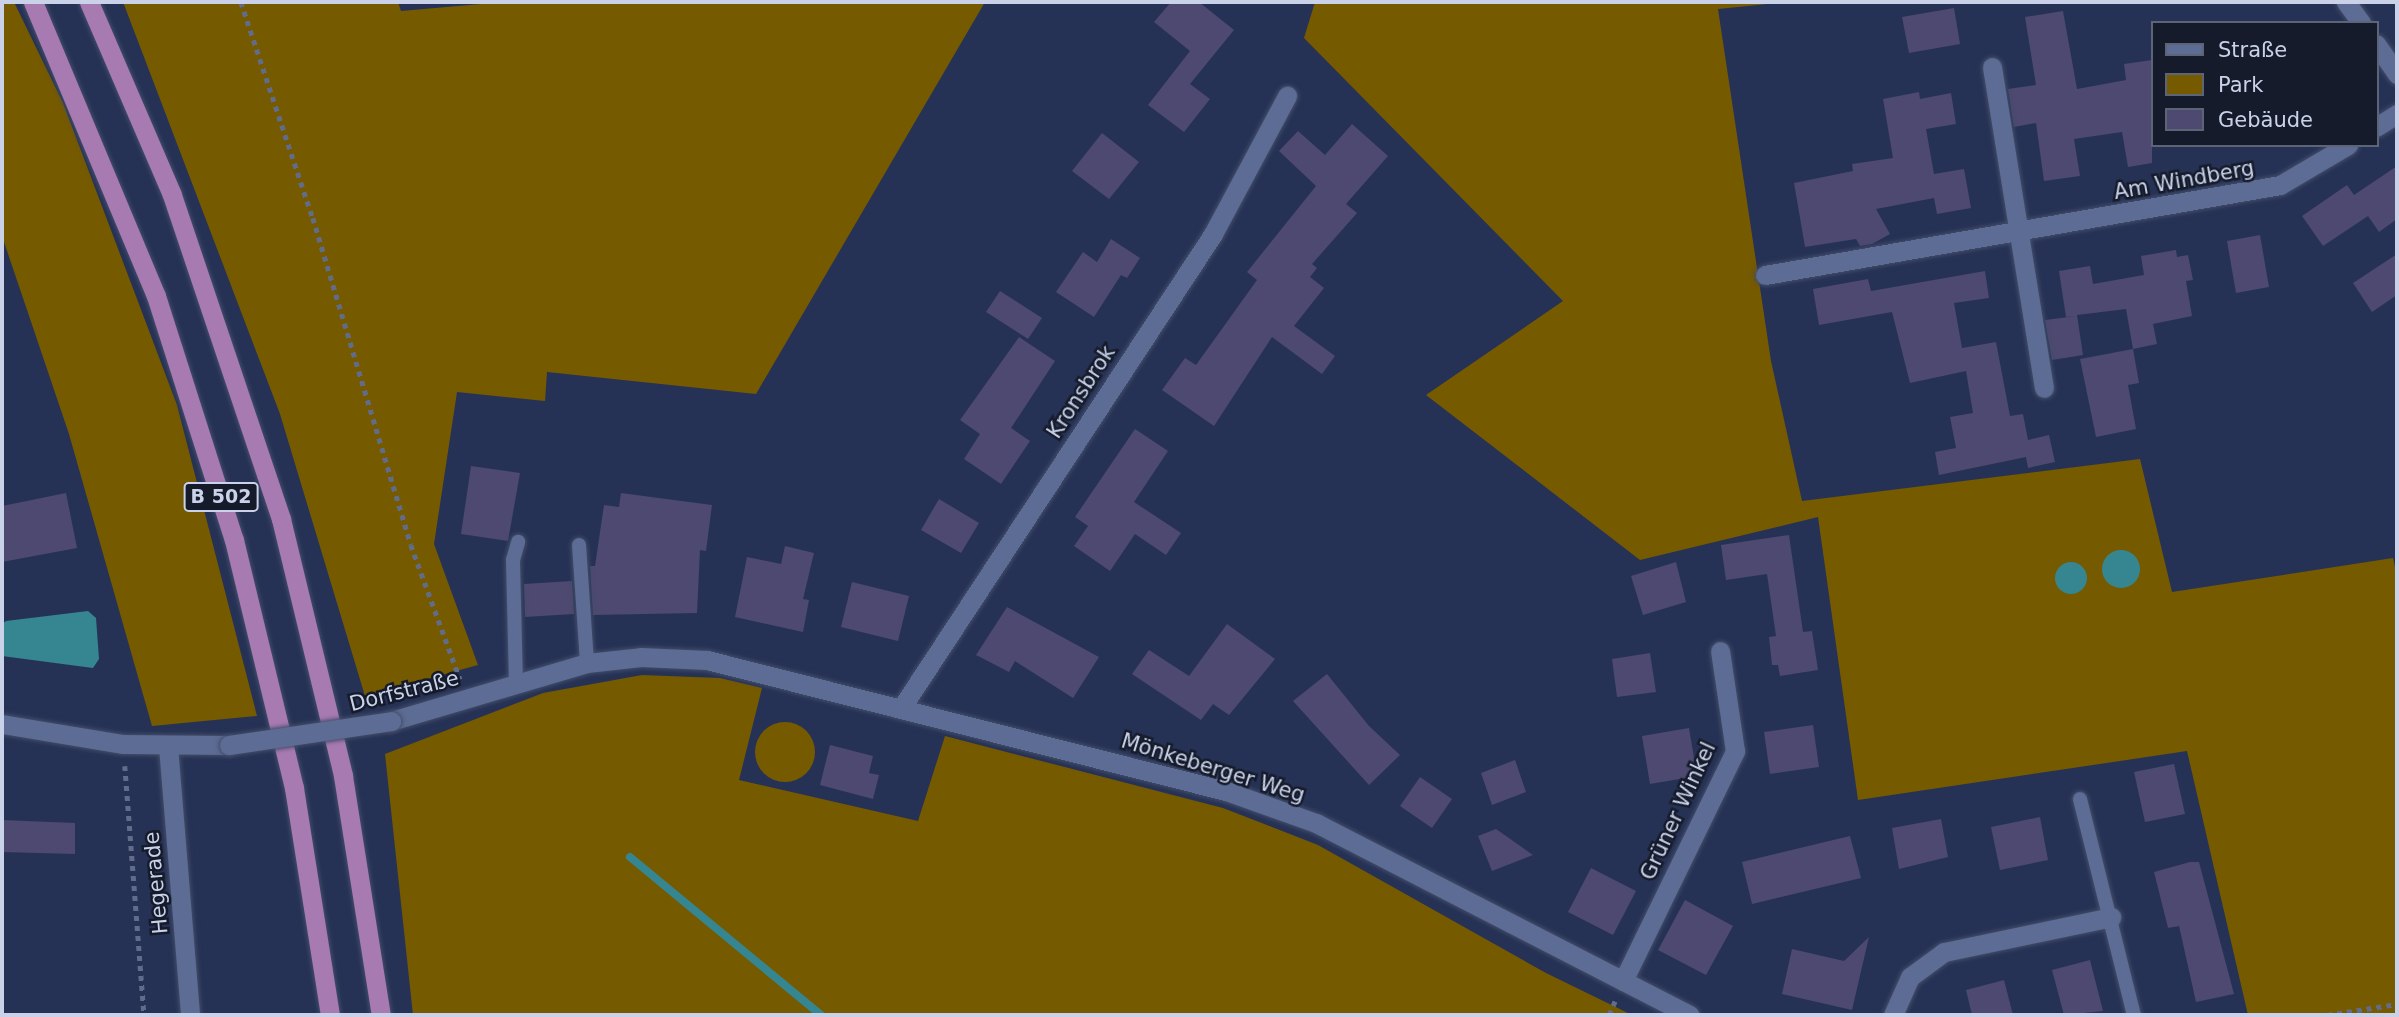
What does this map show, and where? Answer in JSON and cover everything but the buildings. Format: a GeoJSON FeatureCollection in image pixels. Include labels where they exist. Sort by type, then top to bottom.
{"type":"FeatureCollection","features":[{"type":"Feature","properties":{"kind":"highway","name":"B 502"},"geometry":{"type":"LineString","coordinates":[[33,2],[147,272],[227,516],[294,789],[330,1015]]}},
{"type":"Feature","properties":{"kind":"highway","name":"B 502"},"geometry":{"type":"LineString","coordinates":[[89,2],[172,195],[281,519],[343,776],[381,1015]]}},
{"type":"Feature","properties":{"kind":"street"},"geometry":{"type":"LineString","coordinates":[[2346,2],[2360,21]]}},
{"type":"Feature","properties":{"kind":"street"},"geometry":{"type":"LineString","coordinates":[[2378,46],[2396,69]]}},
{"type":"Feature","properties":{"kind":"street"},"geometry":{"type":"LineString","coordinates":[[1992,66],[2044,388]]}},
{"type":"Feature","properties":{"kind":"street","name":"Kronsbrok"},"geometry":{"type":"LineString","coordinates":[[902,706],[1213,234],[1287,96]]}},
{"type":"Feature","properties":{"kind":"street"},"geometry":{"type":"LineString","coordinates":[[2378,127],[2397,114]]}},
{"type":"Feature","properties":{"kind":"street","name":"Am Windberg"},"geometry":{"type":"LineString","coordinates":[[1765,275],[2280,186],[2345,147]]}},
{"type":"Feature","properties":{"kind":"street","name":"Grüner Winkel"},"geometry":{"type":"LineString","coordinates":[[1623,981],[1735,751],[1720,651]]}},
{"type":"Feature","properties":{"kind":"street","name":"Dorfstraße"},"geometry":{"type":"LineString","coordinates":[[2,724],[123,744],[229,744],[391,721],[587,663],[641,657],[708,660],[812,684]]}},
{"type":"Feature","properties":{"kind":"street","name":"Mönkeberger Weg"},"geometry":{"type":"LineString","coordinates":[[812,684],[1226,791],[1316,823],[1690,1015]]}},
{"type":"Feature","properties":{"kind":"street","name":"Hegerade"},"geometry":{"type":"LineString","coordinates":[[167,746],[190,1015]]}},
{"type":"Feature","properties":{"kind":"street"},"geometry":{"type":"LineString","coordinates":[[1893,1015],[1910,977],[1944,952],[2110,917]]}},
{"type":"Feature","properties":{"kind":"lane"},"geometry":{"type":"LineString","coordinates":[[516,684],[513,560],[518,542]]}},
{"type":"Feature","properties":{"kind":"lane"},"geometry":{"type":"LineString","coordinates":[[579,545],[587,663]]}},
{"type":"Feature","properties":{"kind":"lane"},"geometry":{"type":"LineString","coordinates":[[2080,799],[2134,1015]]}},
{"type":"Feature","properties":{"kind":"path"},"geometry":{"type":"LineString","coordinates":[[241,2],[313,218],[411,545],[468,699]]}},
{"type":"Feature","properties":{"kind":"path"},"geometry":{"type":"LineString","coordinates":[[123,744],[144,1015]]}},
{"type":"Feature","properties":{"kind":"path"},"geometry":{"type":"LineString","coordinates":[[2327,1015],[2397,1004]]}},
{"type":"Feature","properties":{"kind":"green space"},"geometry":{"type":"Polygon","coordinates":[[[2,2],[14,2],[63,103],[177,405],[257,716],[152,726],[69,434],[2,236],[2,2]]]}},
{"type":"Feature","properties":{"kind":"green space"},"geometry":{"type":"Polygon","coordinates":[[[123,2],[398,2],[401,11],[504,2],[985,2],[756,394],[547,372],[545,401],[457,392],[434,544],[478,665],[365,696],[280,414],[123,2]]]}},
{"type":"Feature","properties":{"kind":"green space"},"geometry":{"type":"Polygon","coordinates":[[[1315,2],[1787,2],[1718,9],[1771,361],[1802,501],[2140,459],[2172,592],[2393,558],[2397,576],[2397,1015],[2248,1015],[2187,751],[1858,800],[1818,517],[1640,560],[1426,395],[1563,301],[1304,38],[1315,2]]]}},
{"type":"Feature","properties":{"kind":"green space"},"geometry":{"type":"Polygon","coordinates":[[[642,675],[720,678],[762,688],[739,780],[918,821],[945,736],[1223,808],[1318,845],[1546,973],[1632,1015],[413,1015],[385,754],[543,693],[642,675]]]}},
{"type":"Feature","properties":{"kind":"green space"},"geometry":{"type":"Polygon","coordinates":[[[785,722],[802,727],[810,735],[815,752],[810,769],[802,777],[785,782],[768,777],[760,769],[755,752],[760,735],[768,727],[785,722]]]}},
{"type":"Feature","properties":{"kind":"shaded area"},"geometry":{"type":"Polygon","coordinates":[[[2121,550],[2134,556],[2140,569],[2134,582],[2121,588],[2108,582],[2102,569],[2108,556],[2121,550]]]}},
{"type":"Feature","properties":{"kind":"shaded area"},"geometry":{"type":"Polygon","coordinates":[[[2071,562],[2082,567],[2087,578],[2082,589],[2071,594],[2060,589],[2055,578],[2060,567],[2071,562]]]}},
{"type":"Feature","properties":{"kind":"shaded area"},"geometry":{"type":"Polygon","coordinates":[[[88,611],[96,618],[99,659],[93,668],[2,656],[2,624],[6,621],[88,611]]]}},
{"type":"Feature","properties":{"kind":"waterway"},"geometry":{"type":"LineString","coordinates":[[630,857],[821,1015]]}}]}
